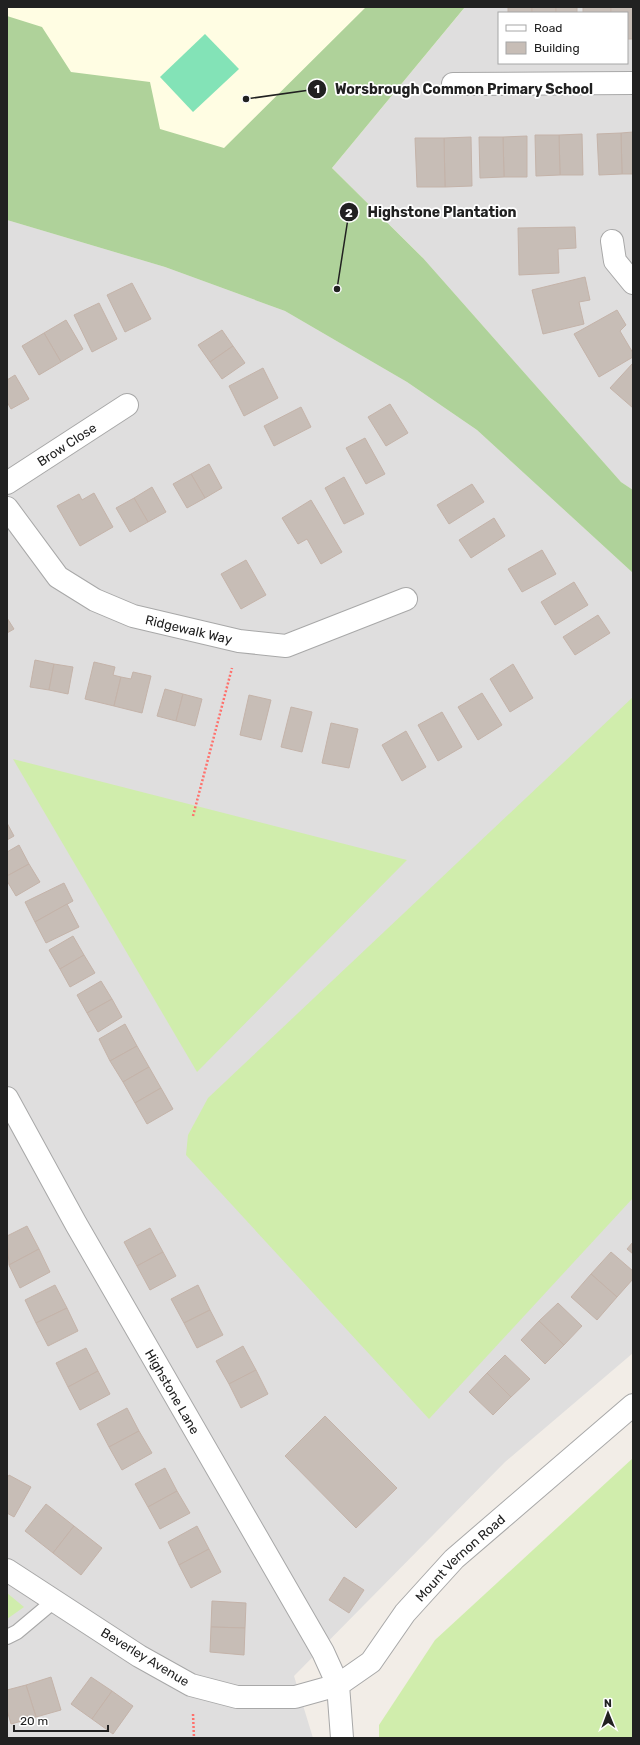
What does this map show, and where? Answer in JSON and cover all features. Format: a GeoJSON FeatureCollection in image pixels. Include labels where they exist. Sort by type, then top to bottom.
{"type":"FeatureCollection","features":[{"type":"Feature","properties":{"kind":"street"},"geometry":{"type":"LineString","coordinates":[[453,84],[633,83]]}},
{"type":"Feature","properties":{"kind":"street"},"geometry":{"type":"LineString","coordinates":[[612,241],[616,261],[633,283]]}},
{"type":"Feature","properties":{"kind":"street","name":"Brow Close"},"geometry":{"type":"LineString","coordinates":[[7,483],[127,405]]}},
{"type":"Feature","properties":{"kind":"street","name":"Ridgewalk Way"},"geometry":{"type":"LineString","coordinates":[[7,508],[58,577],[95,600],[133,616],[239,641],[286,646],[406,599]]}},
{"type":"Feature","properties":{"kind":"street","name":"Highstone Lane"},"geometry":{"type":"LineString","coordinates":[[7,1098],[76,1224],[323,1652],[338,1685]]}},
{"type":"Feature","properties":{"kind":"street","name":"Mount Vernon Road"},"geometry":{"type":"LineString","coordinates":[[338,1685],[371,1662],[405,1614],[454,1559],[633,1405]]}},
{"type":"Feature","properties":{"kind":"street","name":"Beverley Avenue"},"geometry":{"type":"LineString","coordinates":[[7,1570],[139,1656],[191,1685],[237,1696],[295,1697],[338,1685]]}},
{"type":"Feature","properties":{"kind":"street"},"geometry":{"type":"LineString","coordinates":[[338,1685],[342,1738]]}},
{"type":"Feature","properties":{"kind":"lane"},"geometry":{"type":"LineString","coordinates":[[7,1637],[17,1632],[54,1601]]}},
{"type":"Feature","properties":{"kind":"path"},"geometry":{"type":"LineString","coordinates":[[193,816],[239,641]]}},
{"type":"Feature","properties":{"kind":"shaded area"},"geometry":{"type":"Polygon","coordinates":[[[7,7],[465,7],[332,168],[423,258],[201,164],[7,34],[7,7]]]}},
{"type":"Feature","properties":{"kind":"shaded area"},"geometry":{"type":"Polygon","coordinates":[[[465,7],[633,7],[633,490],[621,482],[423,258],[331,168],[465,7]]]}},
{"type":"Feature","properties":{"kind":"shaded area"},"geometry":{"type":"Polygon","coordinates":[[[7,220],[165,267],[285,311],[407,382],[477,430],[633,573],[633,1353],[505,1462],[294,1676],[313,1738],[7,1738],[7,220]]]}},
{"type":"Feature","properties":{"kind":"green space"},"geometry":{"type":"Polygon","coordinates":[[[366,7],[465,7],[332,168],[423,258],[621,482],[633,490],[633,573],[477,430],[407,382],[285,311],[165,267],[7,220],[7,16],[42,27],[71,72],[150,82],[160,129],[224,148],[366,7]]]}},
{"type":"Feature","properties":{"kind":"green space"},"geometry":{"type":"Polygon","coordinates":[[[205,34],[239,69],[193,112],[160,77],[205,34]]]}},
{"type":"Feature","properties":{"kind":"green space"},"geometry":{"type":"Polygon","coordinates":[[[633,697],[633,1198],[429,1419],[186,1155],[188,1135],[208,1098],[633,697]]]}},
{"type":"Feature","properties":{"kind":"green space"},"geometry":{"type":"Polygon","coordinates":[[[13,759],[407,860],[197,1072],[13,759]]]}},
{"type":"Feature","properties":{"kind":"green space"},"geometry":{"type":"Polygon","coordinates":[[[633,1458],[633,1738],[379,1738],[379,1725],[435,1640],[633,1458]]]}},
{"type":"Feature","properties":{"kind":"green space"},"geometry":{"type":"Polygon","coordinates":[[[7,1593],[24,1607],[7,1619],[7,1593]]]}},
{"type":"Feature","properties":{"kind":"building"},"geometry":{"type":"Polygon","coordinates":[[[508,7],[532,7],[532,12],[508,12],[508,7]]]}},
{"type":"Feature","properties":{"kind":"building"},"geometry":{"type":"Polygon","coordinates":[[[532,7],[556,7],[556,12],[532,12],[532,7]]]}},
{"type":"Feature","properties":{"kind":"building"},"geometry":{"type":"Polygon","coordinates":[[[556,7],[577,7],[577,12],[556,12],[556,7]]]}},
{"type":"Feature","properties":{"kind":"building"},"geometry":{"type":"Polygon","coordinates":[[[583,7],[611,7],[611,12],[583,12],[583,7]]]}},
{"type":"Feature","properties":{"kind":"building"},"geometry":{"type":"Polygon","coordinates":[[[611,7],[633,7],[633,39],[628,39],[628,12],[611,12],[611,7]]]}},
{"type":"Feature","properties":{"kind":"building"},"geometry":{"type":"Polygon","coordinates":[[[633,132],[633,174],[622,174],[621,133],[633,132]]]}},
{"type":"Feature","properties":{"kind":"building"},"geometry":{"type":"Polygon","coordinates":[[[621,133],[622,174],[599,175],[597,134],[621,133]]]}},
{"type":"Feature","properties":{"kind":"building"},"geometry":{"type":"Polygon","coordinates":[[[582,134],[583,175],[560,175],[559,135],[582,134]]]}},
{"type":"Feature","properties":{"kind":"building"},"geometry":{"type":"Polygon","coordinates":[[[535,135],[559,135],[560,175],[536,176],[535,135]]]}},
{"type":"Feature","properties":{"kind":"building"},"geometry":{"type":"Polygon","coordinates":[[[527,136],[527,177],[504,177],[503,137],[527,136]]]}},
{"type":"Feature","properties":{"kind":"building"},"geometry":{"type":"Polygon","coordinates":[[[471,137],[472,186],[445,187],[444,138],[471,137]]]}},
{"type":"Feature","properties":{"kind":"building"},"geometry":{"type":"Polygon","coordinates":[[[479,137],[503,137],[504,177],[480,178],[479,137]]]}},
{"type":"Feature","properties":{"kind":"building"},"geometry":{"type":"Polygon","coordinates":[[[415,138],[444,138],[445,187],[417,187],[415,138]]]}},
{"type":"Feature","properties":{"kind":"building"},"geometry":{"type":"Polygon","coordinates":[[[575,227],[576,248],[558,249],[559,273],[519,275],[518,228],[575,227]]]}},
{"type":"Feature","properties":{"kind":"building"},"geometry":{"type":"Polygon","coordinates":[[[585,277],[590,300],[579,302],[584,324],[543,334],[532,290],[585,277]]]}},
{"type":"Feature","properties":{"kind":"building"},"geometry":{"type":"Polygon","coordinates":[[[132,283],[151,319],[125,332],[107,295],[132,283]]]}},
{"type":"Feature","properties":{"kind":"building"},"geometry":{"type":"Polygon","coordinates":[[[99,303],[117,339],[92,352],[74,315],[99,303]]]}},
{"type":"Feature","properties":{"kind":"building"},"geometry":{"type":"Polygon","coordinates":[[[617,310],[626,325],[620,331],[633,353],[633,357],[599,377],[574,334],[617,310]]]}},
{"type":"Feature","properties":{"kind":"building"},"geometry":{"type":"Polygon","coordinates":[[[66,320],[83,349],[61,362],[44,333],[66,320]]]}},
{"type":"Feature","properties":{"kind":"building"},"geometry":{"type":"Polygon","coordinates":[[[222,330],[233,346],[210,362],[198,345],[222,330]]]}},
{"type":"Feature","properties":{"kind":"building"},"geometry":{"type":"Polygon","coordinates":[[[44,333],[61,362],[39,375],[22,346],[44,333]]]}},
{"type":"Feature","properties":{"kind":"building"},"geometry":{"type":"Polygon","coordinates":[[[233,346],[245,363],[222,379],[210,362],[233,346]]]}},
{"type":"Feature","properties":{"kind":"building"},"geometry":{"type":"Polygon","coordinates":[[[633,363],[633,408],[610,388],[633,363]]]}},
{"type":"Feature","properties":{"kind":"building"},"geometry":{"type":"Polygon","coordinates":[[[263,368],[278,398],[244,416],[229,386],[263,368]]]}},
{"type":"Feature","properties":{"kind":"building"},"geometry":{"type":"Polygon","coordinates":[[[15,375],[29,399],[11,409],[7,402],[7,380],[15,375]]]}},
{"type":"Feature","properties":{"kind":"building"},"geometry":{"type":"Polygon","coordinates":[[[390,404],[408,433],[386,446],[368,417],[390,404]]]}},
{"type":"Feature","properties":{"kind":"building"},"geometry":{"type":"Polygon","coordinates":[[[301,407],[311,427],[274,446],[264,426],[301,407]]]}},
{"type":"Feature","properties":{"kind":"building"},"geometry":{"type":"Polygon","coordinates":[[[365,438],[385,474],[366,484],[346,448],[365,438]]]}},
{"type":"Feature","properties":{"kind":"building"},"geometry":{"type":"Polygon","coordinates":[[[209,464],[222,488],[205,498],[191,474],[209,464]]]}},
{"type":"Feature","properties":{"kind":"building"},"geometry":{"type":"Polygon","coordinates":[[[191,474],[205,498],[187,508],[173,484],[191,474]]]}},
{"type":"Feature","properties":{"kind":"building"},"geometry":{"type":"Polygon","coordinates":[[[344,477],[364,514],[344,524],[325,488],[344,477]]]}},
{"type":"Feature","properties":{"kind":"building"},"geometry":{"type":"Polygon","coordinates":[[[472,484],[484,502],[449,524],[437,505],[472,484]]]}},
{"type":"Feature","properties":{"kind":"building"},"geometry":{"type":"Polygon","coordinates":[[[152,487],[166,512],[148,522],[134,498],[152,487]]]}},
{"type":"Feature","properties":{"kind":"building"},"geometry":{"type":"Polygon","coordinates":[[[94,493],[113,527],[80,546],[57,506],[79,494],[82,500],[94,493]]]}},
{"type":"Feature","properties":{"kind":"building"},"geometry":{"type":"Polygon","coordinates":[[[134,498],[148,522],[130,532],[116,508],[134,498]]]}},
{"type":"Feature","properties":{"kind":"building"},"geometry":{"type":"Polygon","coordinates":[[[311,500],[342,552],[321,564],[307,539],[298,544],[282,518],[311,500]]]}},
{"type":"Feature","properties":{"kind":"building"},"geometry":{"type":"Polygon","coordinates":[[[494,518],[505,536],[471,558],[459,540],[494,518]]]}},
{"type":"Feature","properties":{"kind":"building"},"geometry":{"type":"Polygon","coordinates":[[[542,550],[556,574],[522,592],[508,569],[542,550]]]}},
{"type":"Feature","properties":{"kind":"building"},"geometry":{"type":"Polygon","coordinates":[[[246,560],[266,595],[241,609],[221,574],[246,560]]]}},
{"type":"Feature","properties":{"kind":"building"},"geometry":{"type":"Polygon","coordinates":[[[574,582],[588,605],[555,625],[541,602],[574,582]]]}},
{"type":"Feature","properties":{"kind":"building"},"geometry":{"type":"Polygon","coordinates":[[[598,615],[610,633],[575,655],[563,637],[598,615]]]}},
{"type":"Feature","properties":{"kind":"building"},"geometry":{"type":"Polygon","coordinates":[[[7,618],[14,629],[7,633],[7,618]]]}},
{"type":"Feature","properties":{"kind":"building"},"geometry":{"type":"Polygon","coordinates":[[[35,660],[54,664],[49,690],[30,687],[35,660]]]}},
{"type":"Feature","properties":{"kind":"building"},"geometry":{"type":"Polygon","coordinates":[[[94,662],[115,667],[113,675],[121,677],[114,706],[85,699],[94,662]]]}},
{"type":"Feature","properties":{"kind":"building"},"geometry":{"type":"Polygon","coordinates":[[[54,664],[73,667],[68,694],[49,690],[54,664]]]}},
{"type":"Feature","properties":{"kind":"building"},"geometry":{"type":"Polygon","coordinates":[[[513,664],[533,698],[510,712],[490,679],[513,664]]]}},
{"type":"Feature","properties":{"kind":"building"},"geometry":{"type":"Polygon","coordinates":[[[133,672],[151,676],[142,713],[114,706],[121,677],[131,679],[133,672]]]}},
{"type":"Feature","properties":{"kind":"building"},"geometry":{"type":"Polygon","coordinates":[[[165,689],[183,694],[176,721],[157,716],[165,689]]]}},
{"type":"Feature","properties":{"kind":"building"},"geometry":{"type":"Polygon","coordinates":[[[482,693],[502,725],[478,740],[458,707],[482,693]]]}},
{"type":"Feature","properties":{"kind":"building"},"geometry":{"type":"Polygon","coordinates":[[[183,694],[202,699],[195,726],[176,721],[183,694]]]}},
{"type":"Feature","properties":{"kind":"building"},"geometry":{"type":"Polygon","coordinates":[[[249,695],[271,700],[261,740],[240,735],[249,695]]]}},
{"type":"Feature","properties":{"kind":"building"},"geometry":{"type":"Polygon","coordinates":[[[291,707],[312,712],[302,752],[281,747],[291,707]]]}},
{"type":"Feature","properties":{"kind":"building"},"geometry":{"type":"Polygon","coordinates":[[[442,712],[462,747],[438,761],[418,725],[442,712]]]}},
{"type":"Feature","properties":{"kind":"building"},"geometry":{"type":"Polygon","coordinates":[[[331,723],[358,729],[349,768],[322,763],[331,723]]]}},
{"type":"Feature","properties":{"kind":"building"},"geometry":{"type":"Polygon","coordinates":[[[406,731],[426,767],[402,781],[382,745],[406,731]]]}},
{"type":"Feature","properties":{"kind":"building"},"geometry":{"type":"Polygon","coordinates":[[[7,823],[14,836],[7,840],[7,823]]]}},
{"type":"Feature","properties":{"kind":"building"},"geometry":{"type":"Polygon","coordinates":[[[19,845],[29,864],[7,876],[7,852],[19,845]]]}},
{"type":"Feature","properties":{"kind":"building"},"geometry":{"type":"Polygon","coordinates":[[[29,864],[40,882],[16,896],[7,881],[7,876],[29,864]]]}},
{"type":"Feature","properties":{"kind":"building"},"geometry":{"type":"Polygon","coordinates":[[[64,883],[73,901],[35,922],[25,902],[64,883]]]}},
{"type":"Feature","properties":{"kind":"building"},"geometry":{"type":"Polygon","coordinates":[[[67,904],[79,927],[46,943],[35,922],[67,904]]]}},
{"type":"Feature","properties":{"kind":"building"},"geometry":{"type":"Polygon","coordinates":[[[73,936],[84,955],[60,969],[49,950],[73,936]]]}},
{"type":"Feature","properties":{"kind":"building"},"geometry":{"type":"Polygon","coordinates":[[[84,955],[95,973],[70,987],[60,969],[84,955]]]}},
{"type":"Feature","properties":{"kind":"building"},"geometry":{"type":"Polygon","coordinates":[[[101,981],[112,999],[87,1013],[77,995],[101,981]]]}},
{"type":"Feature","properties":{"kind":"building"},"geometry":{"type":"Polygon","coordinates":[[[112,999],[122,1017],[98,1032],[87,1013],[112,999]]]}},
{"type":"Feature","properties":{"kind":"building"},"geometry":{"type":"Polygon","coordinates":[[[125,1024],[137,1046],[110,1061],[99,1039],[125,1024]]]}},
{"type":"Feature","properties":{"kind":"building"},"geometry":{"type":"Polygon","coordinates":[[[137,1046],[149,1067],[123,1082],[110,1061],[137,1046]]]}},
{"type":"Feature","properties":{"kind":"building"},"geometry":{"type":"Polygon","coordinates":[[[149,1067],[161,1088],[135,1103],[123,1082],[149,1067]]]}},
{"type":"Feature","properties":{"kind":"building"},"geometry":{"type":"Polygon","coordinates":[[[161,1088],[173,1109],[147,1124],[135,1103],[161,1088]]]}},
{"type":"Feature","properties":{"kind":"building"},"geometry":{"type":"Polygon","coordinates":[[[27,1226],[39,1249],[9,1265],[7,1236],[27,1226]]]}},
{"type":"Feature","properties":{"kind":"building"},"geometry":{"type":"Polygon","coordinates":[[[150,1228],[163,1252],[137,1266],[124,1242],[150,1228]]]}},
{"type":"Feature","properties":{"kind":"building"},"geometry":{"type":"Polygon","coordinates":[[[633,1242],[633,1254],[627,1249],[633,1242]]]}},
{"type":"Feature","properties":{"kind":"building"},"geometry":{"type":"Polygon","coordinates":[[[39,1249],[50,1272],[20,1288],[9,1265],[39,1249]]]}},
{"type":"Feature","properties":{"kind":"building"},"geometry":{"type":"Polygon","coordinates":[[[163,1252],[176,1276],[150,1290],[137,1266],[163,1252]]]}},
{"type":"Feature","properties":{"kind":"building"},"geometry":{"type":"Polygon","coordinates":[[[611,1252],[633,1271],[633,1279],[617,1297],[591,1274],[611,1252]]]}},
{"type":"Feature","properties":{"kind":"building"},"geometry":{"type":"Polygon","coordinates":[[[591,1274],[617,1297],[597,1320],[571,1297],[591,1274]]]}},
{"type":"Feature","properties":{"kind":"building"},"geometry":{"type":"Polygon","coordinates":[[[55,1285],[67,1308],[36,1323],[25,1300],[55,1285]]]}},
{"type":"Feature","properties":{"kind":"building"},"geometry":{"type":"Polygon","coordinates":[[[198,1285],[210,1310],[184,1323],[171,1299],[198,1285]]]}},
{"type":"Feature","properties":{"kind":"building"},"geometry":{"type":"Polygon","coordinates":[[[558,1303],[582,1326],[564,1345],[539,1321],[558,1303]]]}},
{"type":"Feature","properties":{"kind":"building"},"geometry":{"type":"Polygon","coordinates":[[[67,1308],[78,1331],[48,1346],[36,1323],[67,1308]]]}},
{"type":"Feature","properties":{"kind":"building"},"geometry":{"type":"Polygon","coordinates":[[[210,1310],[223,1335],[197,1348],[184,1323],[210,1310]]]}},
{"type":"Feature","properties":{"kind":"building"},"geometry":{"type":"Polygon","coordinates":[[[539,1321],[564,1345],[545,1364],[521,1340],[539,1321]]]}},
{"type":"Feature","properties":{"kind":"building"},"geometry":{"type":"Polygon","coordinates":[[[243,1346],[256,1370],[229,1384],[216,1361],[243,1346]]]}},
{"type":"Feature","properties":{"kind":"building"},"geometry":{"type":"Polygon","coordinates":[[[86,1348],[98,1371],[68,1387],[56,1363],[86,1348]]]}},
{"type":"Feature","properties":{"kind":"building"},"geometry":{"type":"Polygon","coordinates":[[[505,1355],[530,1379],[511,1397],[487,1373],[505,1355]]]}},
{"type":"Feature","properties":{"kind":"building"},"geometry":{"type":"Polygon","coordinates":[[[256,1370],[268,1394],[241,1408],[229,1384],[256,1370]]]}},
{"type":"Feature","properties":{"kind":"building"},"geometry":{"type":"Polygon","coordinates":[[[98,1371],[110,1394],[80,1410],[68,1387],[98,1371]]]}},
{"type":"Feature","properties":{"kind":"building"},"geometry":{"type":"Polygon","coordinates":[[[487,1373],[511,1397],[493,1415],[469,1392],[487,1373]]]}},
{"type":"Feature","properties":{"kind":"building"},"geometry":{"type":"Polygon","coordinates":[[[127,1408],[139,1431],[109,1447],[97,1424],[127,1408]]]}},
{"type":"Feature","properties":{"kind":"building"},"geometry":{"type":"Polygon","coordinates":[[[325,1416],[397,1488],[356,1528],[285,1456],[325,1416]]]}},
{"type":"Feature","properties":{"kind":"building"},"geometry":{"type":"Polygon","coordinates":[[[139,1431],[152,1453],[122,1470],[109,1447],[139,1431]]]}},
{"type":"Feature","properties":{"kind":"building"},"geometry":{"type":"Polygon","coordinates":[[[165,1468],[177,1491],[148,1507],[135,1484],[165,1468]]]}},
{"type":"Feature","properties":{"kind":"building"},"geometry":{"type":"Polygon","coordinates":[[[9,1475],[31,1487],[14,1517],[7,1513],[7,1478],[9,1475]]]}},
{"type":"Feature","properties":{"kind":"building"},"geometry":{"type":"Polygon","coordinates":[[[177,1491],[190,1513],[160,1529],[148,1507],[177,1491]]]}},
{"type":"Feature","properties":{"kind":"building"},"geometry":{"type":"Polygon","coordinates":[[[46,1504],[74,1526],[53,1553],[25,1531],[46,1504]]]}},
{"type":"Feature","properties":{"kind":"building"},"geometry":{"type":"Polygon","coordinates":[[[74,1526],[102,1548],[81,1575],[53,1553],[74,1526]]]}},
{"type":"Feature","properties":{"kind":"building"},"geometry":{"type":"Polygon","coordinates":[[[197,1526],[209,1549],[179,1565],[168,1542],[197,1526]]]}},
{"type":"Feature","properties":{"kind":"building"},"geometry":{"type":"Polygon","coordinates":[[[209,1549],[221,1572],[191,1588],[179,1565],[209,1549]]]}},
{"type":"Feature","properties":{"kind":"building"},"geometry":{"type":"Polygon","coordinates":[[[344,1577],[364,1590],[349,1613],[329,1600],[344,1577]]]}},
{"type":"Feature","properties":{"kind":"building"},"geometry":{"type":"Polygon","coordinates":[[[212,1601],[246,1603],[245,1628],[211,1627],[212,1601]]]}},
{"type":"Feature","properties":{"kind":"building"},"geometry":{"type":"Polygon","coordinates":[[[211,1627],[245,1628],[244,1655],[210,1652],[211,1627]]]}},
{"type":"Feature","properties":{"kind":"building"},"geometry":{"type":"Polygon","coordinates":[[[51,1677],[61,1710],[36,1717],[26,1685],[51,1677]]]}},
{"type":"Feature","properties":{"kind":"building"},"geometry":{"type":"Polygon","coordinates":[[[91,1677],[112,1691],[92,1719],[71,1704],[91,1677]]]}},
{"type":"Feature","properties":{"kind":"building"},"geometry":{"type":"Polygon","coordinates":[[[26,1685],[36,1717],[11,1724],[7,1710],[7,1690],[26,1685]]]}},
{"type":"Feature","properties":{"kind":"building"},"geometry":{"type":"Polygon","coordinates":[[[112,1691],[133,1706],[113,1734],[92,1719],[112,1691]]]}},
{"type":"Feature","properties":{"kind":"place","name":"Worsbrough Common Primary School"},"geometry":{"type":"Point","coordinates":[246,99]}},
{"type":"Feature","properties":{"kind":"place","name":"Highstone Plantation"},"geometry":{"type":"Point","coordinates":[337,289]}}]}
